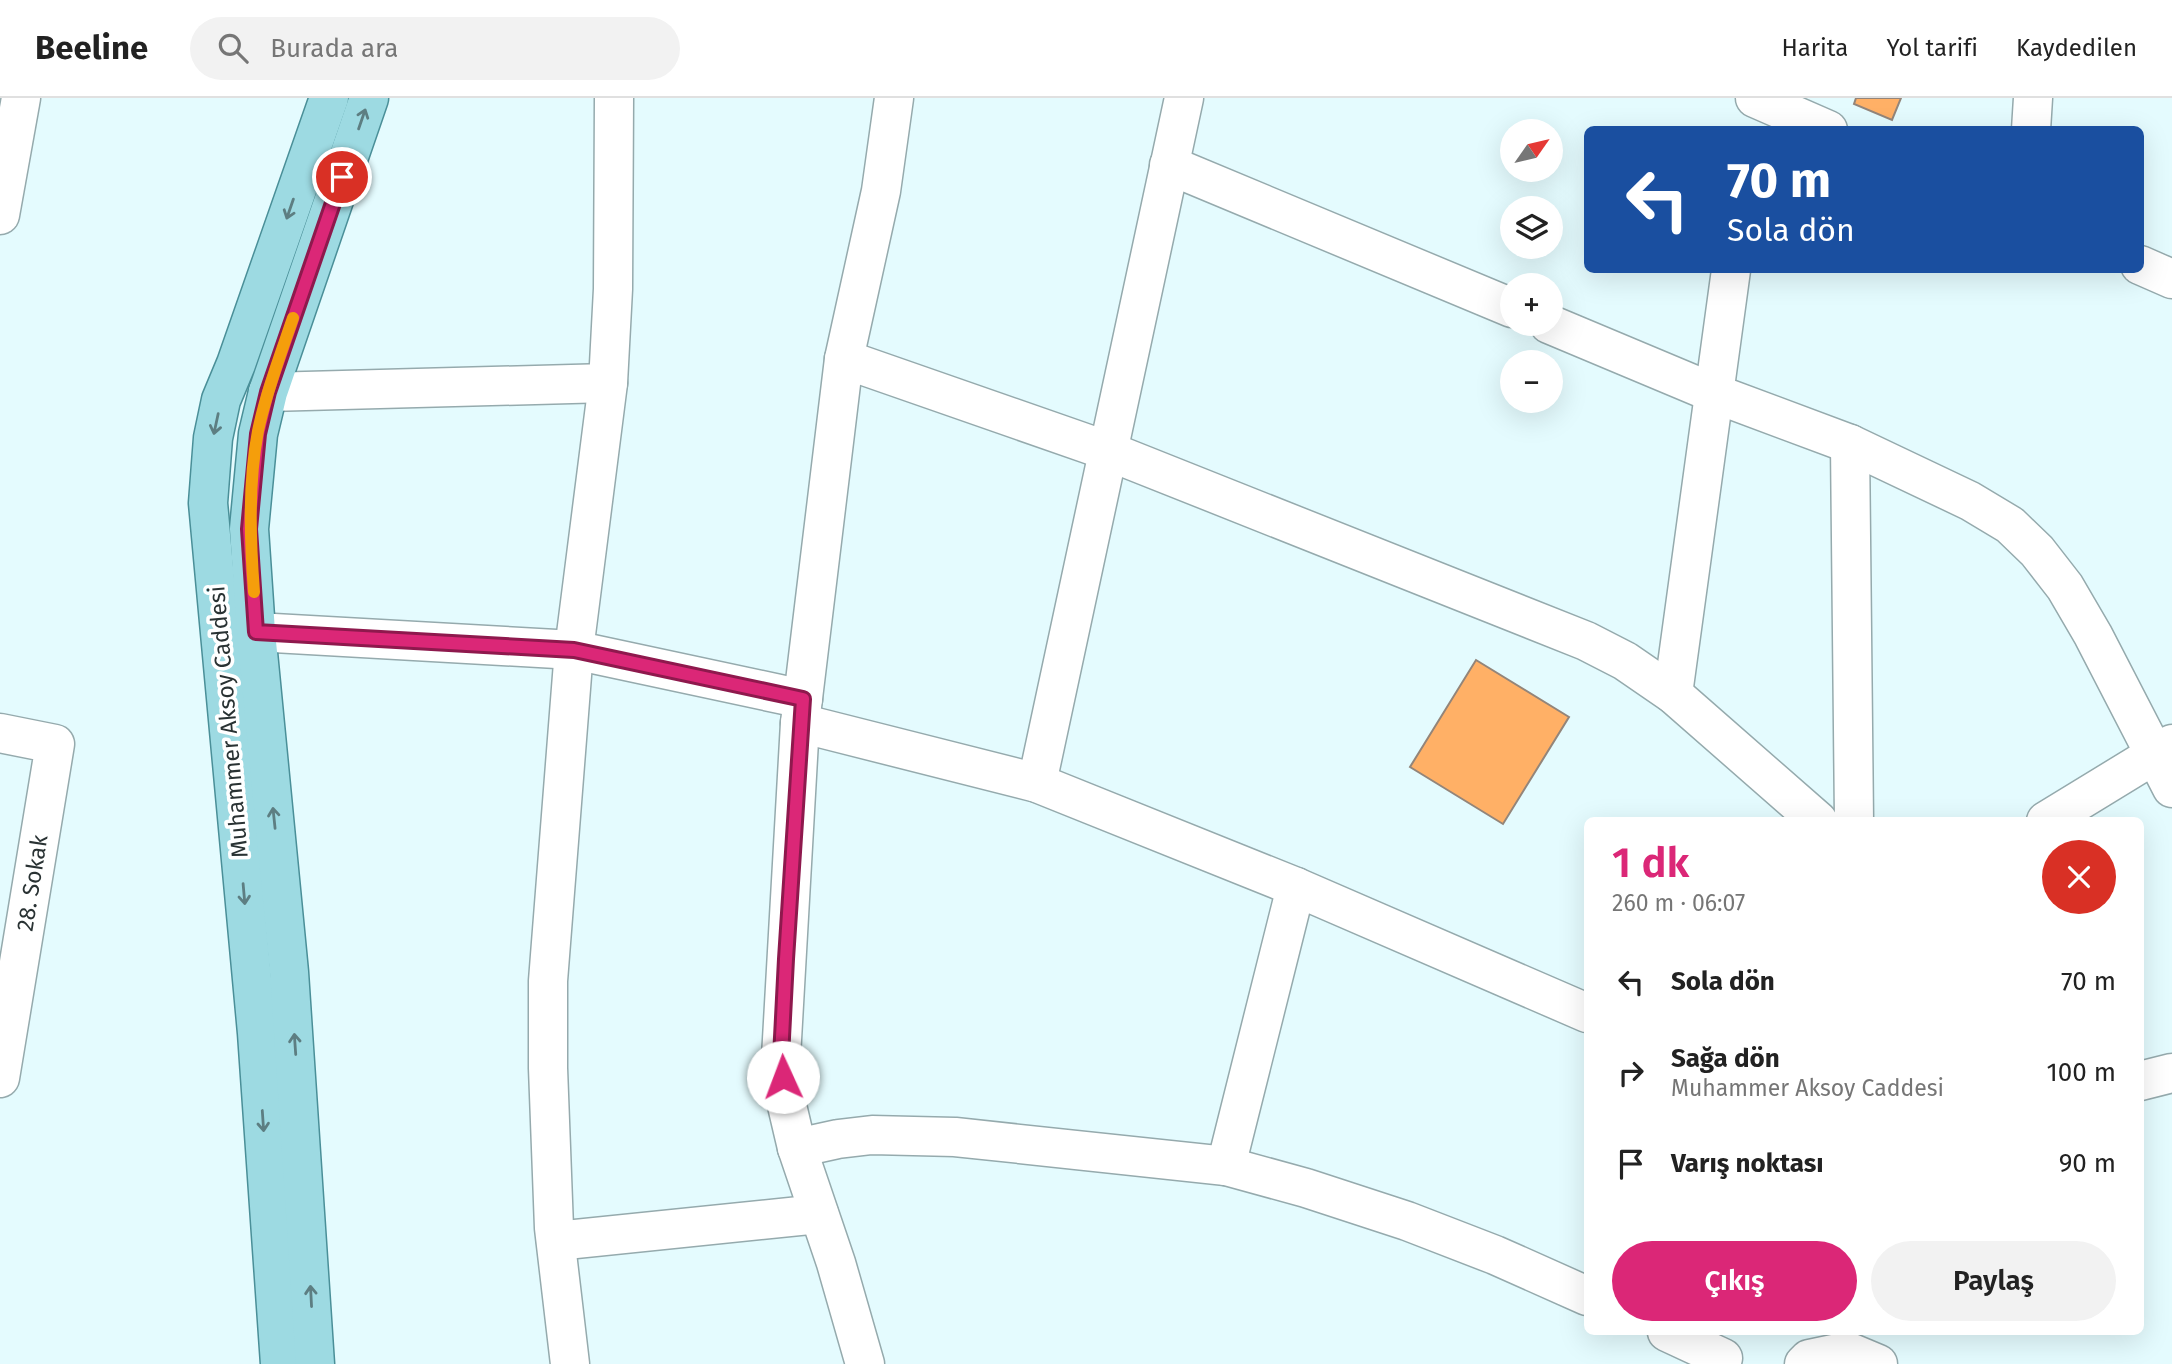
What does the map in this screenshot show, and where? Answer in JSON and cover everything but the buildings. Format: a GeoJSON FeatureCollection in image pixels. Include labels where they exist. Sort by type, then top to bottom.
{"type":"FeatureCollection","features":[{"type":"Feature","properties":{"kind":"main road","name":"Muhammer Aksoy Caddesi"},"geometry":{"type":"LineString","coordinates":[[314,1364],[289,972],[238,634],[208,503],[213,438],[221,400],[329,98]]}},
{"type":"Feature","properties":{"kind":"main road","name":"Muhammer Aksoy Caddesi"},"geometry":{"type":"LineString","coordinates":[[280,1364],[257,1033],[238,634],[258,434],[268,392],[369,98]]}},
{"type":"Feature","properties":{"kind":"street"},"geometry":{"type":"LineString","coordinates":[[0,215],[21,98]]}},
{"type":"Feature","properties":{"kind":"street"},"geometry":{"type":"LineString","coordinates":[[570,1364],[556,1241],[548,1068],[548,981],[574,650],[607,383],[613,289],[614,98]]}},
{"type":"Feature","properties":{"kind":"street"},"geometry":{"type":"LineString","coordinates":[[865,1364],[797,1148],[785,1097],[781,1057],[801,711],[844,359],[881,191],[894,98]]}},
{"type":"Feature","properties":{"kind":"street"},"geometry":{"type":"LineString","coordinates":[[1037,783],[1184,98]]}},
{"type":"Feature","properties":{"kind":"street"},"geometry":{"type":"LineString","coordinates":[[2031,126],[2033,98]]}},
{"type":"Feature","properties":{"kind":"street"},"geometry":{"type":"LineString","coordinates":[[1768,112],[1815,126]]}},
{"type":"Feature","properties":{"kind":"street"},"geometry":{"type":"LineString","coordinates":[[1169,165],[1500,304]]}},
{"type":"Feature","properties":{"kind":"street"},"geometry":{"type":"LineString","coordinates":[[2144,267],[2172,279]]}},
{"type":"Feature","properties":{"kind":"street"},"geometry":{"type":"LineString","coordinates":[[1673,694],[1731,273]]}},
{"type":"Feature","properties":{"kind":"street"},"geometry":{"type":"LineString","coordinates":[[1563,330],[1716,394],[1850,444],[1970,501],[2010,526],[2037,551],[2065,587],[2163,749],[2172,788]]}},
{"type":"Feature","properties":{"kind":"street"},"geometry":{"type":"LineString","coordinates":[[844,359],[1108,451],[1586,641],[1625,661],[1673,694],[1813,817]]}},
{"type":"Feature","properties":{"kind":"street"},"geometry":{"type":"LineString","coordinates":[[268,392],[607,383]]}},
{"type":"Feature","properties":{"kind":"street"},"geometry":{"type":"LineString","coordinates":[[1850,444],[1854,817]]}},
{"type":"Feature","properties":{"kind":"street"},"geometry":{"type":"LineString","coordinates":[[238,634],[574,650],[801,711],[1037,783],[1296,887],[1584,1012]]}},
{"type":"Feature","properties":{"kind":"street","name":"28. Sokak"},"geometry":{"type":"LineString","coordinates":[[0,733],[55,744],[0,1078]]}},
{"type":"Feature","properties":{"kind":"street"},"geometry":{"type":"LineString","coordinates":[[2052,817],[2163,749]]}},
{"type":"Feature","properties":{"kind":"street"},"geometry":{"type":"LineString","coordinates":[[1226,1166],[1296,887]]}},
{"type":"Feature","properties":{"kind":"street"},"geometry":{"type":"LineString","coordinates":[[2144,1080],[2172,1073]]}},
{"type":"Feature","properties":{"kind":"street"},"geometry":{"type":"LineString","coordinates":[[797,1148],[872,1135],[955,1137],[1226,1166],[1306,1188],[1407,1221],[1495,1255],[1584,1295]]}},
{"type":"Feature","properties":{"kind":"street"},"geometry":{"type":"LineString","coordinates":[[556,1241],[819,1214]]}},
{"type":"Feature","properties":{"kind":"street"},"geometry":{"type":"LineString","coordinates":[[1676,1335],[1726,1351]]}},
{"type":"Feature","properties":{"kind":"street"},"geometry":{"type":"LineString","coordinates":[[1804,1364],[1809,1359],[1847,1351],[1878,1364]]}},
{"type":"Feature","properties":{"kind":"slow traffic"},"geometry":{"type":"LineString","coordinates":[[254,592],[249,529],[258,434],[268,392],[293,318]]}},
{"type":"Feature","properties":{"kind":"route"},"geometry":{"type":"LineString","coordinates":[[342,177],[268,392],[258,434],[249,529],[256,632],[574,650],[803,699],[786,959],[781,1057],[783,1077]]}}]}
